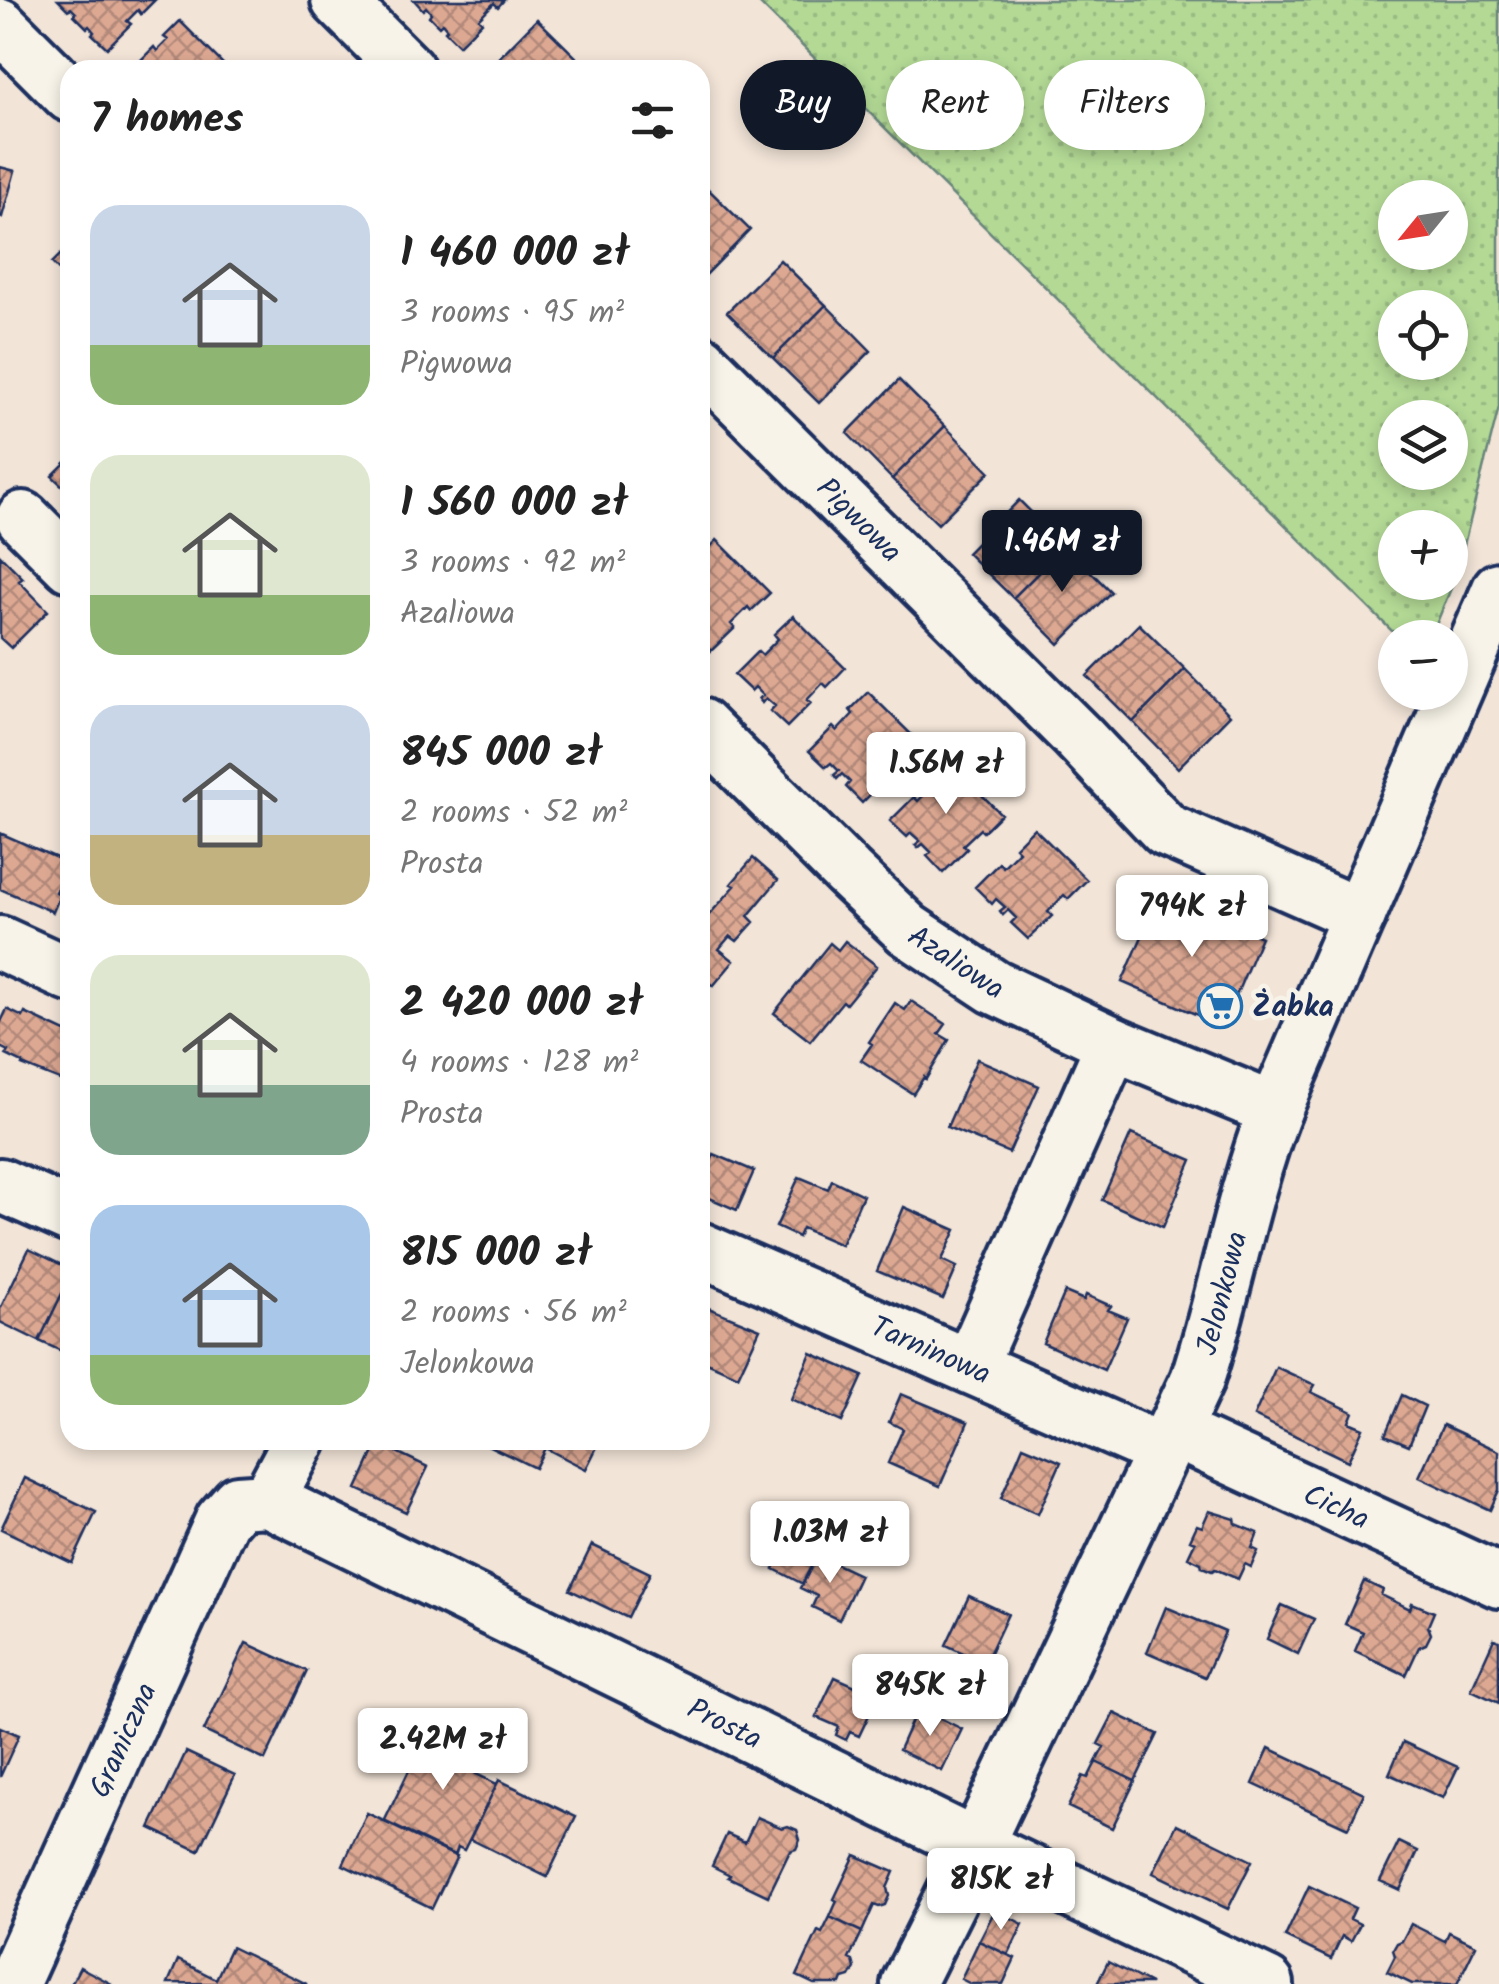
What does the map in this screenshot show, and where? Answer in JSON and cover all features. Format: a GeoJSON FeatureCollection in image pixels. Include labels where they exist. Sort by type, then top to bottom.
{"type":"FeatureCollection","features":[{"type":"Feature","properties":{"kind":"street"},"geometry":{"type":"LineString","coordinates":[[338,0],[398,60]]}},
{"type":"Feature","properties":{"kind":"street"},"geometry":{"type":"LineString","coordinates":[[0,25],[60,85]]}},
{"type":"Feature","properties":{"kind":"street","name":"Pigwowa"},"geometry":{"type":"LineString","coordinates":[[710,370],[1166,830],[1360,915]]}},
{"type":"Feature","properties":{"kind":"street"},"geometry":{"type":"LineString","coordinates":[[23,518],[60,556]]}},
{"type":"Feature","properties":{"kind":"street","name":"Jelonkowa"},"geometry":{"type":"LineString","coordinates":[[908,1984],[1197,1380],[1274,1110],[1499,592]]}},
{"type":"Feature","properties":{"kind":"street","name":"Azaliowa"},"geometry":{"type":"LineString","coordinates":[[710,735],[908,930],[994,987],[1113,1043],[1274,1110]]}},
{"type":"Feature","properties":{"kind":"street"},"geometry":{"type":"LineString","coordinates":[[0,943],[60,970]]}},
{"type":"Feature","properties":{"kind":"street"},"geometry":{"type":"LineString","coordinates":[[970,1366],[1113,1043]]}},
{"type":"Feature","properties":{"kind":"street"},"geometry":{"type":"LineString","coordinates":[[0,1185],[60,1212]]}},
{"type":"Feature","properties":{"kind":"street","name":"Tarninowa"},"geometry":{"type":"LineString","coordinates":[[710,1253],[970,1366],[1168,1441]]}},
{"type":"Feature","properties":{"kind":"street","name":"Cicha"},"geometry":{"type":"LineString","coordinates":[[1168,1441],[1499,1580]]}},
{"type":"Feature","properties":{"kind":"street","name":"Graniczna"},"geometry":{"type":"LineString","coordinates":[[12,1984],[222,1520],[253,1501],[292,1450]]}},
{"type":"Feature","properties":{"kind":"street","name":"Prosta"},"geometry":{"type":"LineString","coordinates":[[253,1501],[1267,1984]]}},
{"type":"Feature","properties":{"kind":"green space"},"geometry":{"type":"Polygon","coordinates":[[[756,0],[1499,0],[1499,407],[1468,529],[1468,510],[1378,510],[1378,600],[1446,600],[1438,620],[1381,620],[907,150],[1024,150],[1024,60],[886,60],[886,129],[866,109],[866,60],[816,60],[756,0]]]}},
{"type":"Feature","properties":{"kind":"building"},"geometry":{"type":"Polygon","coordinates":[[[58,0],[155,0],[127,21],[131,24],[107,48],[71,8],[68,10],[58,0]]]}},
{"type":"Feature","properties":{"kind":"building"},"geometry":{"type":"Polygon","coordinates":[[[414,0],[504,0],[498,7],[494,3],[479,18],[482,22],[459,45],[442,23],[439,26],[429,16],[426,7],[423,10],[414,0]]]}},
{"type":"Feature","properties":{"kind":"building"},"geometry":{"type":"Polygon","coordinates":[[[537,19],[579,60],[497,60],[537,19]]]}},
{"type":"Feature","properties":{"kind":"building"},"geometry":{"type":"Polygon","coordinates":[[[180,21],[219,60],[141,60],[168,40],[164,37],[180,21]]]}},
{"type":"Feature","properties":{"kind":"building"},"geometry":{"type":"Polygon","coordinates":[[[0,167],[15,171],[2,217],[0,216],[0,167]]]}},
{"type":"Feature","properties":{"kind":"building"},"geometry":{"type":"Polygon","coordinates":[[[710,191],[750,230],[710,271],[710,191]]]}},
{"type":"Feature","properties":{"kind":"building"},"geometry":{"type":"Polygon","coordinates":[[[60,255],[60,272],[52,263],[60,255]]]}},
{"type":"Feature","properties":{"kind":"building"},"geometry":{"type":"Polygon","coordinates":[[[780,260],[826,305],[773,358],[727,312],[780,260]]]}},
{"type":"Feature","properties":{"kind":"building"},"geometry":{"type":"Polygon","coordinates":[[[826,305],[871,351],[819,403],[773,358],[826,305]]]}},
{"type":"Feature","properties":{"kind":"building"},"geometry":{"type":"Polygon","coordinates":[[[899,380],[945,426],[892,479],[847,433],[899,380]]]}},
{"type":"Feature","properties":{"kind":"building"},"geometry":{"type":"Polygon","coordinates":[[[945,426],[990,472],[938,524],[892,479],[945,426]]]}},
{"type":"Feature","properties":{"kind":"building"},"geometry":{"type":"Polygon","coordinates":[[[1019,500],[1065,546],[1013,598],[967,553],[1019,500]]]}},
{"type":"Feature","properties":{"kind":"building"},"geometry":{"type":"Polygon","coordinates":[[[717,540],[770,593],[751,611],[748,607],[731,624],[735,628],[711,651],[710,650],[710,547],[717,540]]]}},
{"type":"Feature","properties":{"kind":"building"},"geometry":{"type":"Polygon","coordinates":[[[1065,546],[1111,592],[1059,644],[1013,598],[1065,546]]]}},
{"type":"Feature","properties":{"kind":"building"},"geometry":{"type":"Polygon","coordinates":[[[0,555],[48,611],[11,648],[0,638],[0,555]]]}},
{"type":"Feature","properties":{"kind":"building"},"geometry":{"type":"Polygon","coordinates":[[[793,616],[845,668],[827,687],[823,683],[807,700],[811,703],[787,727],[770,711],[775,706],[766,698],[762,703],[759,699],[763,695],[755,687],[751,691],[734,675],[758,651],[762,655],[778,639],[774,634],[793,616]]]}},
{"type":"Feature","properties":{"kind":"building"},"geometry":{"type":"Polygon","coordinates":[[[1139,624],[1185,669],[1133,722],[1087,676],[1139,624]]]}},
{"type":"Feature","properties":{"kind":"building"},"geometry":{"type":"Polygon","coordinates":[[[1185,669],[1230,715],[1178,768],[1133,722],[1185,669]]]}},
{"type":"Feature","properties":{"kind":"building"},"geometry":{"type":"Polygon","coordinates":[[[868,692],[921,744],[902,763],[898,759],[883,775],[886,779],[862,803],[846,787],[850,782],[842,774],[837,779],[834,775],[839,771],[831,763],[826,767],[809,751],[833,727],[837,731],[868,692]]]}},
{"type":"Feature","properties":{"kind":"building"},"geometry":{"type":"Polygon","coordinates":[[[949,762],[1001,814],[963,845],[967,849],[943,873],[927,856],[931,852],[923,844],[918,848],[915,845],[920,841],[911,833],[907,837],[890,821],[914,797],[918,801],[934,784],[930,780],[949,762]]]}},
{"type":"Feature","properties":{"kind":"building"},"geometry":{"type":"Polygon","coordinates":[[[1034,828],[1087,880],[1068,899],[1064,895],[1048,912],[1052,916],[1028,939],[1011,923],[1016,918],[1008,910],[1003,915],[1000,911],[1005,907],[996,899],[992,904],[975,887],[999,863],[1003,867],[1019,851],[1015,847],[1034,828]]]}},
{"type":"Feature","properties":{"kind":"building"},"geometry":{"type":"Polygon","coordinates":[[[0,833],[60,859],[56,892],[60,895],[53,912],[0,889],[0,833]]]}},
{"type":"Feature","properties":{"kind":"building"},"geometry":{"type":"Polygon","coordinates":[[[753,858],[778,880],[748,916],[754,922],[737,941],[730,936],[719,949],[734,961],[713,986],[710,914],[735,886],[731,884],[753,858]]]}},
{"type":"Feature","properties":{"kind":"building"},"geometry":{"type":"Polygon","coordinates":[[[1161,893],[1261,937],[1223,1026],[1122,982],[1161,893]]]}},
{"type":"Feature","properties":{"kind":"building"},"geometry":{"type":"Polygon","coordinates":[[[845,941],[877,966],[810,1041],[774,1013],[830,943],[838,950],[845,941]]]}},
{"type":"Feature","properties":{"kind":"building"},"geometry":{"type":"Polygon","coordinates":[[[911,1001],[946,1024],[939,1034],[949,1040],[913,1094],[861,1060],[895,1003],[905,1010],[911,1001]]]}},
{"type":"Feature","properties":{"kind":"building"},"geometry":{"type":"Polygon","coordinates":[[[7,1009],[60,1029],[60,1080],[6,1055],[8,1051],[0,1047],[0,1024],[7,1009]]]}},
{"type":"Feature","properties":{"kind":"building"},"geometry":{"type":"Polygon","coordinates":[[[977,1059],[1039,1086],[1009,1153],[947,1127],[977,1059]]]}},
{"type":"Feature","properties":{"kind":"building"},"geometry":{"type":"Polygon","coordinates":[[[1131,1134],[1192,1160],[1163,1227],[1102,1200],[1131,1134]]]}},
{"type":"Feature","properties":{"kind":"building"},"geometry":{"type":"Polygon","coordinates":[[[714,1154],[754,1171],[737,1210],[710,1198],[710,1164],[714,1154]]]}},
{"type":"Feature","properties":{"kind":"building"},"geometry":{"type":"Polygon","coordinates":[[[799,1177],[828,1189],[832,1180],[863,1195],[841,1245],[802,1228],[798,1237],[776,1227],[799,1177]]]}},
{"type":"Feature","properties":{"kind":"building"},"geometry":{"type":"Polygon","coordinates":[[[904,1207],[956,1230],[942,1260],[957,1267],[943,1299],[877,1271],[904,1207]]]}},
{"type":"Feature","properties":{"kind":"building"},"geometry":{"type":"Polygon","coordinates":[[[29,1249],[60,1264],[60,1298],[39,1341],[0,1322],[0,1309],[29,1249]]]}},
{"type":"Feature","properties":{"kind":"building"},"geometry":{"type":"Polygon","coordinates":[[[1065,1292],[1084,1300],[1086,1295],[1127,1318],[1104,1370],[1043,1343],[1065,1292]]]}},
{"type":"Feature","properties":{"kind":"building"},"geometry":{"type":"Polygon","coordinates":[[[60,1298],[60,1350],[39,1341],[60,1298]]]}},
{"type":"Feature","properties":{"kind":"building"},"geometry":{"type":"Polygon","coordinates":[[[710,1309],[760,1329],[738,1376],[710,1363],[710,1309]]]}},
{"type":"Feature","properties":{"kind":"building"},"geometry":{"type":"Polygon","coordinates":[[[811,1353],[863,1376],[842,1422],[791,1399],[811,1353]]]}},
{"type":"Feature","properties":{"kind":"building"},"geometry":{"type":"Polygon","coordinates":[[[1276,1367],[1315,1385],[1311,1392],[1353,1412],[1349,1422],[1363,1428],[1348,1461],[1254,1416],[1276,1367]]]}},
{"type":"Feature","properties":{"kind":"building"},"geometry":{"type":"Polygon","coordinates":[[[901,1394],[968,1422],[940,1486],[888,1463],[903,1429],[889,1422],[901,1394]]]}},
{"type":"Feature","properties":{"kind":"building"},"geometry":{"type":"Polygon","coordinates":[[[1402,1395],[1425,1406],[1409,1445],[1385,1435],[1402,1395]]]}},
{"type":"Feature","properties":{"kind":"building"},"geometry":{"type":"Polygon","coordinates":[[[1443,1425],[1499,1451],[1499,1490],[1490,1510],[1419,1477],[1443,1425]]]}},
{"type":"Feature","properties":{"kind":"building"},"geometry":{"type":"Polygon","coordinates":[[[1023,1446],[1061,1462],[1038,1514],[1001,1498],[1023,1446]]]}},
{"type":"Feature","properties":{"kind":"building"},"geometry":{"type":"Polygon","coordinates":[[[375,1450],[393,1450],[428,1467],[406,1512],[357,1489],[375,1450]]]}},
{"type":"Feature","properties":{"kind":"building"},"geometry":{"type":"Polygon","coordinates":[[[498,1450],[544,1450],[535,1468],[498,1450]]]}},
{"type":"Feature","properties":{"kind":"building"},"geometry":{"type":"Polygon","coordinates":[[[549,1450],[596,1450],[586,1469],[549,1450]]]}},
{"type":"Feature","properties":{"kind":"building"},"geometry":{"type":"Polygon","coordinates":[[[25,1478],[96,1512],[72,1563],[1,1529],[25,1478]]]}},
{"type":"Feature","properties":{"kind":"building"},"geometry":{"type":"Polygon","coordinates":[[[1209,1511],[1235,1519],[1236,1524],[1258,1533],[1252,1548],[1258,1551],[1251,1567],[1245,1564],[1238,1579],[1202,1567],[1188,1557],[1195,1542],[1190,1540],[1209,1511]]]}},
{"type":"Feature","properties":{"kind":"building"},"geometry":{"type":"Polygon","coordinates":[[[779,1537],[817,1555],[803,1584],[774,1569],[776,1564],[767,1560],[779,1537]]]}},
{"type":"Feature","properties":{"kind":"building"},"geometry":{"type":"Polygon","coordinates":[[[592,1545],[650,1573],[628,1618],[570,1590],[592,1545]]]}},
{"type":"Feature","properties":{"kind":"building"},"geometry":{"type":"Polygon","coordinates":[[[817,1555],[860,1575],[839,1620],[812,1607],[817,1596],[800,1588],[817,1555]]]}},
{"type":"Feature","properties":{"kind":"building"},"geometry":{"type":"Polygon","coordinates":[[[1364,1581],[1383,1590],[1381,1595],[1410,1609],[1412,1603],[1434,1612],[1428,1626],[1431,1634],[1426,1644],[1419,1647],[1406,1675],[1355,1651],[1363,1632],[1345,1624],[1364,1581]]]}},
{"type":"Feature","properties":{"kind":"building"},"geometry":{"type":"Polygon","coordinates":[[[969,1596],[1008,1614],[985,1663],[946,1645],[969,1596]]]}},
{"type":"Feature","properties":{"kind":"building"},"geometry":{"type":"Polygon","coordinates":[[[1282,1605],[1314,1619],[1298,1654],[1267,1639],[1282,1605]]]}},
{"type":"Feature","properties":{"kind":"building"},"geometry":{"type":"Polygon","coordinates":[[[1166,1607],[1225,1632],[1205,1677],[1147,1652],[1166,1607]]]}},
{"type":"Feature","properties":{"kind":"building"},"geometry":{"type":"Polygon","coordinates":[[[1494,1639],[1499,1641],[1499,1703],[1471,1690],[1494,1639]]]}},
{"type":"Feature","properties":{"kind":"building"},"geometry":{"type":"Polygon","coordinates":[[[246,1643],[307,1671],[265,1760],[204,1731],[246,1643]]]}},
{"type":"Feature","properties":{"kind":"building"},"geometry":{"type":"Polygon","coordinates":[[[835,1677],[878,1696],[859,1736],[850,1732],[846,1740],[836,1735],[839,1727],[816,1717],[835,1677]]]}},
{"type":"Feature","properties":{"kind":"building"},"geometry":{"type":"Polygon","coordinates":[[[918,1707],[962,1729],[942,1771],[899,1750],[918,1707]]]}},
{"type":"Feature","properties":{"kind":"building"},"geometry":{"type":"Polygon","coordinates":[[[1114,1713],[1158,1734],[1135,1781],[1096,1762],[1104,1747],[1098,1744],[1114,1713]]]}},
{"type":"Feature","properties":{"kind":"building"},"geometry":{"type":"Polygon","coordinates":[[[431,1725],[488,1753],[476,1774],[497,1784],[464,1850],[458,1847],[455,1856],[384,1822],[431,1725]]]}},
{"type":"Feature","properties":{"kind":"building"},"geometry":{"type":"Polygon","coordinates":[[[0,1727],[19,1735],[0,1777],[0,1727]]]}},
{"type":"Feature","properties":{"kind":"building"},"geometry":{"type":"Polygon","coordinates":[[[1403,1742],[1458,1767],[1443,1798],[1389,1774],[1403,1742]]]}},
{"type":"Feature","properties":{"kind":"building"},"geometry":{"type":"Polygon","coordinates":[[[1269,1748],[1364,1793],[1348,1828],[1253,1784],[1269,1748]]]}},
{"type":"Feature","properties":{"kind":"building"},"geometry":{"type":"Polygon","coordinates":[[[186,1752],[235,1775],[199,1851],[150,1828],[186,1752]]]}},
{"type":"Feature","properties":{"kind":"building"},"geometry":{"type":"Polygon","coordinates":[[[1096,1762],[1135,1781],[1112,1828],[1068,1807],[1083,1776],[1088,1778],[1096,1762]]]}},
{"type":"Feature","properties":{"kind":"building"},"geometry":{"type":"Polygon","coordinates":[[[499,1780],[576,1817],[547,1877],[470,1839],[499,1780]]]}},
{"type":"Feature","properties":{"kind":"building"},"geometry":{"type":"Polygon","coordinates":[[[367,1813],[457,1856],[432,1908],[343,1865],[367,1813]]]}},
{"type":"Feature","properties":{"kind":"building"},"geometry":{"type":"Polygon","coordinates":[[[757,1817],[797,1830],[800,1840],[796,1849],[790,1851],[768,1896],[712,1866],[727,1834],[745,1842],[757,1817]]]}},
{"type":"Feature","properties":{"kind":"building"},"geometry":{"type":"Polygon","coordinates":[[[1177,1824],[1252,1861],[1228,1909],[1153,1873],[1177,1824]]]}},
{"type":"Feature","properties":{"kind":"building"},"geometry":{"type":"Polygon","coordinates":[[[1399,1842],[1418,1851],[1400,1890],[1380,1881],[1399,1842]]]}},
{"type":"Feature","properties":{"kind":"building"},"geometry":{"type":"Polygon","coordinates":[[[855,1855],[894,1872],[885,1905],[874,1905],[862,1932],[830,1917],[837,1901],[834,1899],[855,1855]]]}},
{"type":"Feature","properties":{"kind":"building"},"geometry":{"type":"Polygon","coordinates":[[[1309,1886],[1355,1908],[1350,1919],[1360,1924],[1351,1941],[1342,1936],[1331,1959],[1285,1937],[1309,1886]]]}},
{"type":"Feature","properties":{"kind":"building"},"geometry":{"type":"Polygon","coordinates":[[[995,1910],[1023,1924],[1008,1955],[979,1941],[995,1910]]]}},
{"type":"Feature","properties":{"kind":"building"},"geometry":{"type":"Polygon","coordinates":[[[830,1917],[862,1932],[849,1959],[855,1968],[841,1984],[814,1984],[797,1976],[818,1931],[822,1933],[830,1917]]]}},
{"type":"Feature","properties":{"kind":"building"},"geometry":{"type":"Polygon","coordinates":[[[1411,1924],[1445,1941],[1449,1932],[1476,1945],[1457,1984],[1412,1984],[1387,1972],[1395,1956],[1393,1950],[1411,1924]]]}},
{"type":"Feature","properties":{"kind":"building"},"geometry":{"type":"Polygon","coordinates":[[[979,1941],[1015,1958],[1003,1984],[971,1984],[961,1979],[979,1941]]]}},
{"type":"Feature","properties":{"kind":"building"},"geometry":{"type":"Polygon","coordinates":[[[231,1947],[307,1984],[168,1983],[178,1960],[216,1979],[231,1947]]]}},
{"type":"Feature","properties":{"kind":"building"},"geometry":{"type":"Polygon","coordinates":[[[1108,1962],[1151,1984],[1097,1984],[1108,1962]]]}},
{"type":"Feature","properties":{"kind":"building"},"geometry":{"type":"Polygon","coordinates":[[[80,1967],[112,1984],[71,1984],[80,1967]]]}},
{"type":"Feature","properties":{"kind":"place","name":"Żabka"},"geometry":{"type":"Point","coordinates":[1220,1006]}}]}
